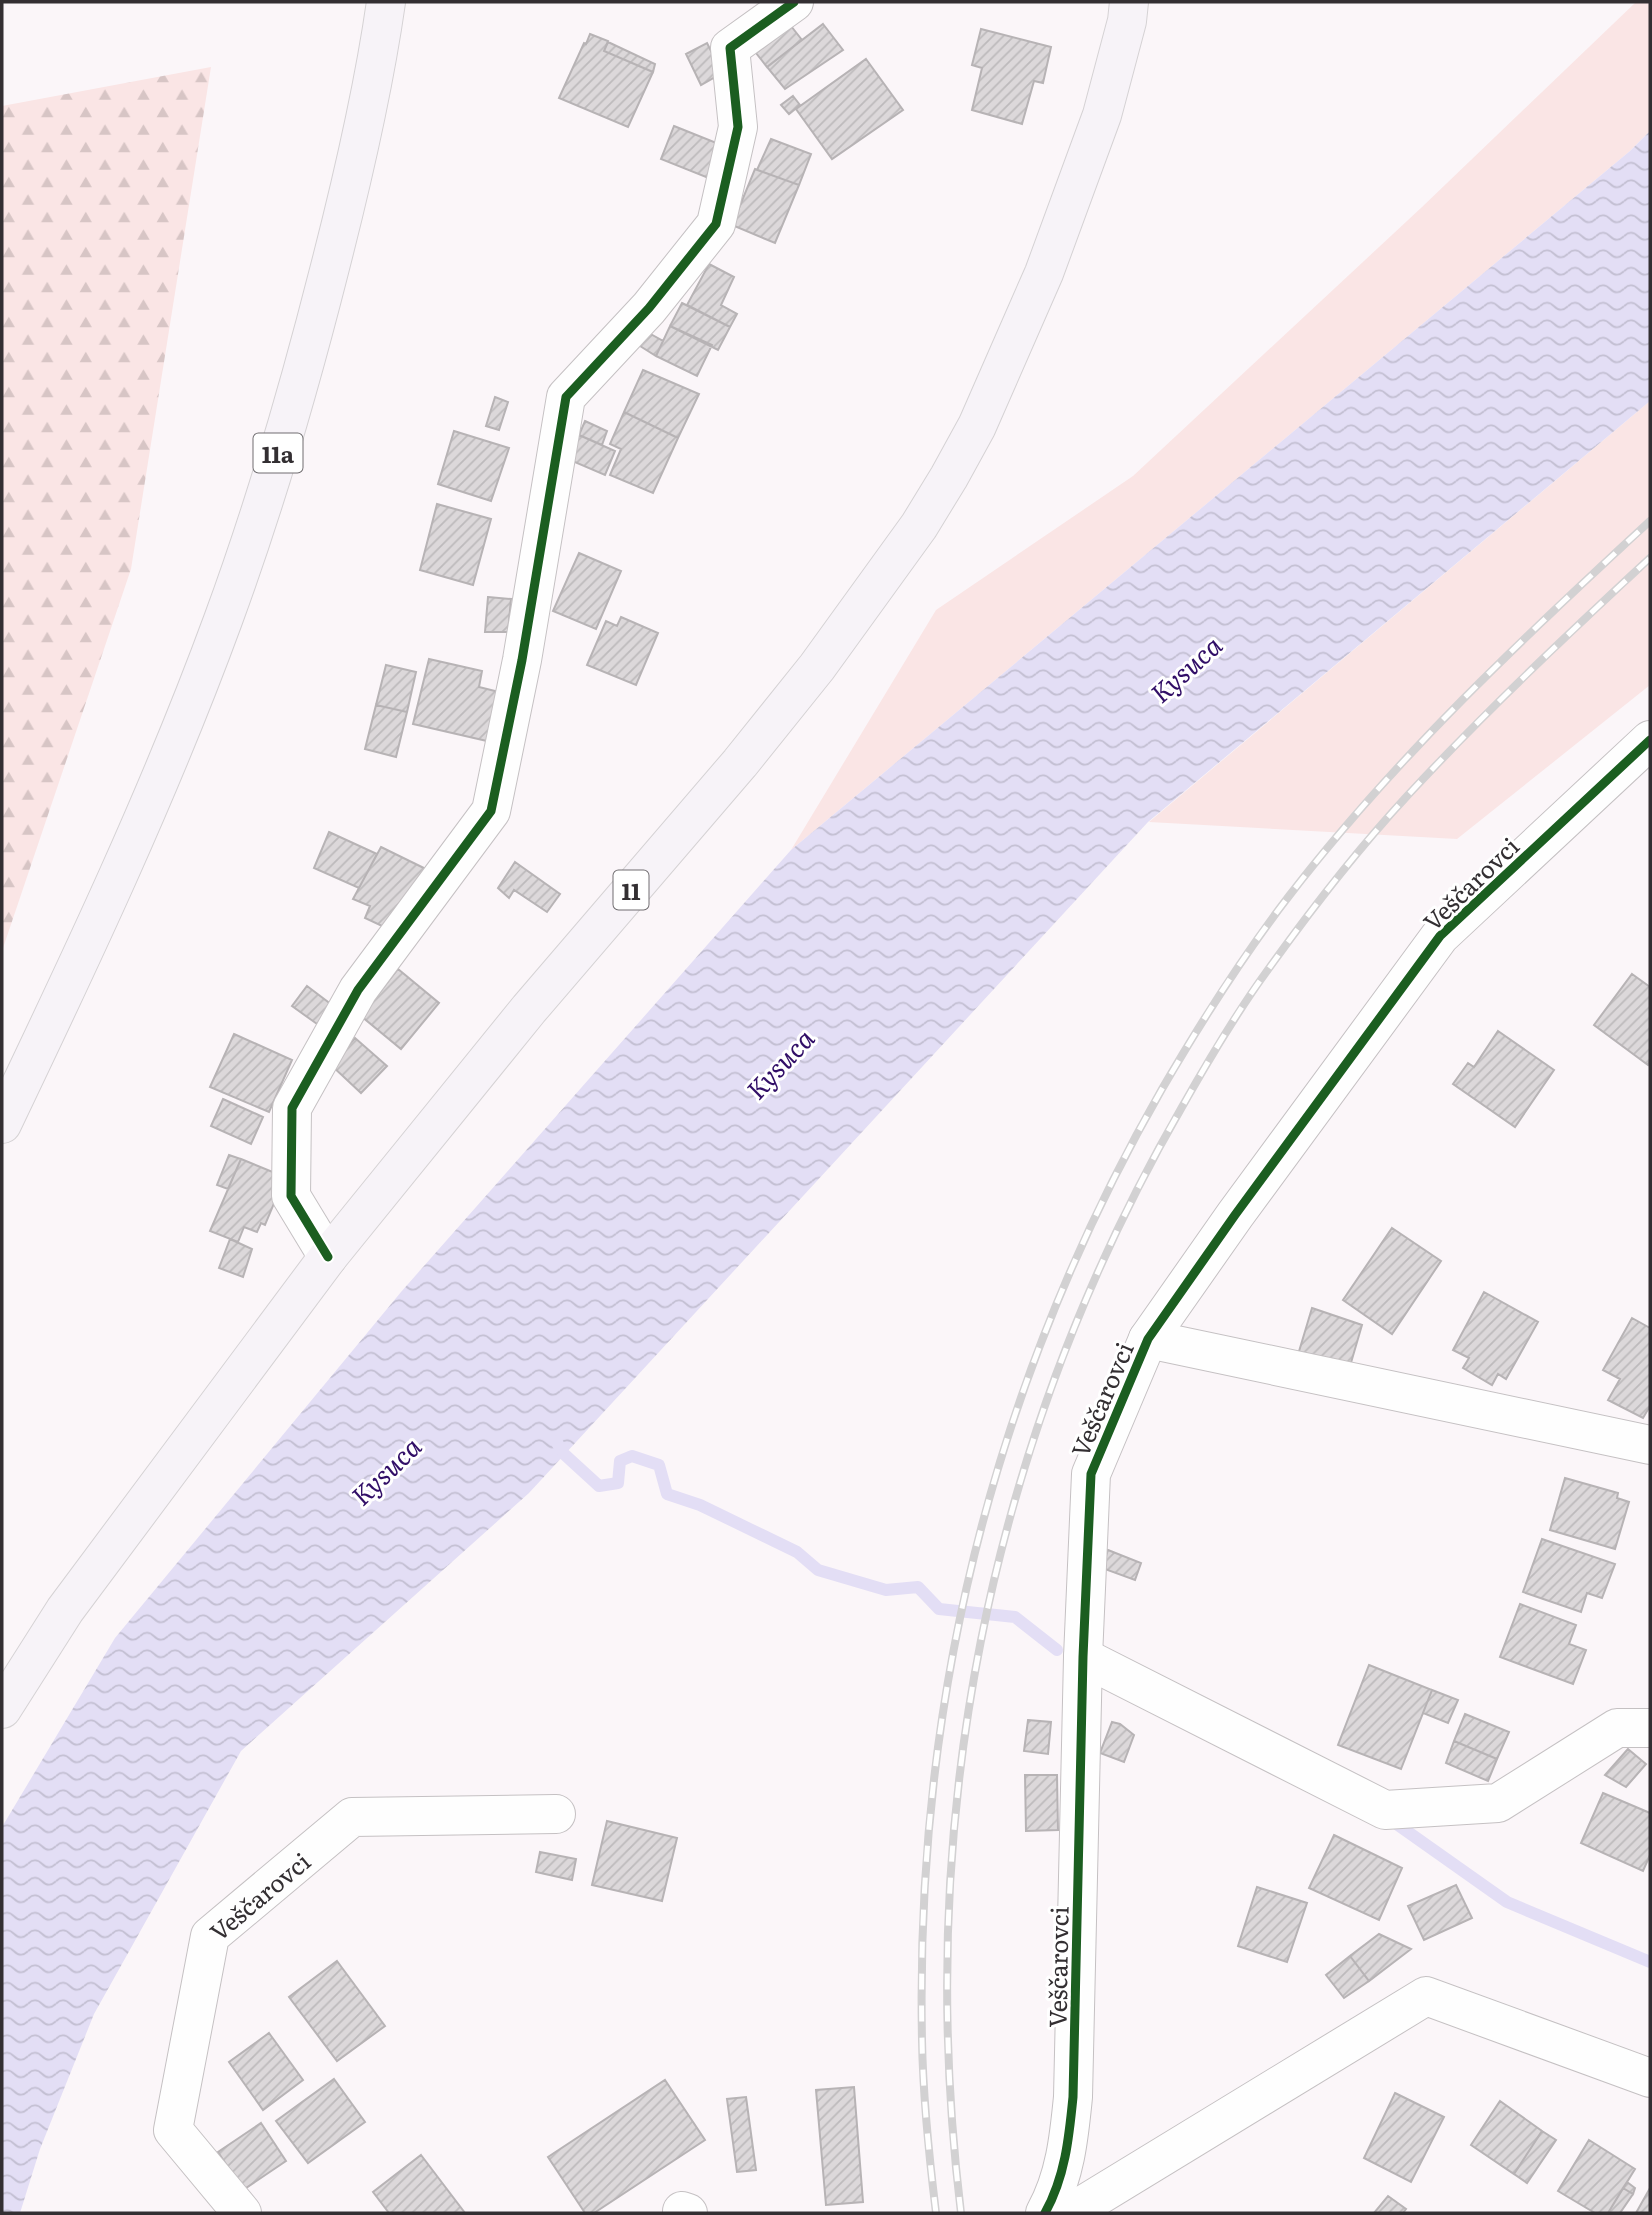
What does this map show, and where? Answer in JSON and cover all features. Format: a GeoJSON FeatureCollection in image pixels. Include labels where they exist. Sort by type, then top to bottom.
{"type":"FeatureCollection","features":[{"type":"Feature","properties":{"kind":"main road","name":"11a"},"geometry":{"type":"LineString","coordinates":[[2,1124],[170,755],[223,620],[270,481],[311,342],[346,206],[377,63],[386,2]]}},
{"type":"Feature","properties":{"kind":"main road","name":"11"},"geometry":{"type":"LineString","coordinates":[[2,1709],[65,1610],[328,1257],[530,1009],[792,699],[885,576],[919,526],[977,426],[1044,273],[1102,115],[1127,22],[1129,2]]}},
{"type":"Feature","properties":{"kind":"street"},"geometry":{"type":"LineString","coordinates":[[328,1257],[292,1196],[292,1108],[358,990],[491,811],[522,660],[566,397],[649,308],[716,224],[738,127],[730,48],[794,2]]}},
{"type":"Feature","properties":{"kind":"street","name":"Veščarovci"},"geometry":{"type":"LineString","coordinates":[[1045,2213],[1054,2197],[1068,2149],[1073,2097],[1083,1657],[1091,1474],[1148,1339],[1235,1215],[1440,936],[1650,740]]}},
{"type":"Feature","properties":{"kind":"street","name":"Veščarovci"},"geometry":{"type":"LineString","coordinates":[[1148,1339],[1650,1445]]}},
{"type":"Feature","properties":{"kind":"street"},"geometry":{"type":"LineString","coordinates":[[1083,1657],[1385,1810],[1498,1802],[1617,1728],[1650,1728]]}},
{"type":"Feature","properties":{"kind":"street","name":"Veščarovci"},"geometry":{"type":"LineString","coordinates":[[242,2213],[173,2130],[211,1936],[352,1816],[556,1814]]}},
{"type":"Feature","properties":{"kind":"street"},"geometry":{"type":"LineString","coordinates":[[1070,2213],[1426,1996],[1650,2078]]}},
{"type":"Feature","properties":{"kind":"green space"},"geometry":{"type":"Polygon","coordinates":[[[1636,2],[1650,2],[1650,131],[1630,151],[791,850],[936,610],[1133,476],[1422,207],[1636,2]]]}},
{"type":"Feature","properties":{"kind":"green space"},"geometry":{"type":"Polygon","coordinates":[[[211,67],[131,569],[2,951],[2,106],[211,67]]]}},
{"type":"Feature","properties":{"kind":"green space"},"geometry":{"type":"Polygon","coordinates":[[[1650,401],[1650,685],[1457,839],[1149,822],[1650,401]]]}},
{"type":"Feature","properties":{"kind":"water","name":"Kysuca"},"geometry":{"type":"Polygon","coordinates":[[[1650,131],[1650,401],[1148,822],[529,1493],[241,1751],[94,2014],[40,2149],[20,2213],[2,2213],[2,1827],[115,1638],[401,1292],[791,850],[1630,151],[1650,131]]]}},
{"type":"Feature","properties":{"kind":"building"},"geometry":{"type":"Polygon","coordinates":[[[823,24],[843,50],[785,89],[767,67],[823,24]]]}},
{"type":"Feature","properties":{"kind":"building"},"geometry":{"type":"Polygon","coordinates":[[[791,26],[802,40],[767,67],[756,53],[791,26]]]}},
{"type":"Feature","properties":{"kind":"building"},"geometry":{"type":"Polygon","coordinates":[[[981,29],[1051,47],[1043,83],[1034,81],[1022,124],[972,110],[982,68],[972,65],[981,29]]]}},
{"type":"Feature","properties":{"kind":"building"},"geometry":{"type":"Polygon","coordinates":[[[590,34],[608,41],[604,51],[653,72],[628,127],[559,98],[590,34]]]}},
{"type":"Feature","properties":{"kind":"building"},"geometry":{"type":"Polygon","coordinates":[[[608,42],[655,64],[653,72],[604,51],[608,42]]]}},
{"type":"Feature","properties":{"kind":"building"},"geometry":{"type":"Polygon","coordinates":[[[707,43],[722,73],[701,85],[686,54],[707,43]]]}},
{"type":"Feature","properties":{"kind":"building"},"geometry":{"type":"Polygon","coordinates":[[[866,59],[903,110],[832,159],[796,109],[866,59]]]}},
{"type":"Feature","properties":{"kind":"building"},"geometry":{"type":"Polygon","coordinates":[[[793,96],[800,105],[789,114],[781,105],[793,96]]]}},
{"type":"Feature","properties":{"kind":"building"},"geometry":{"type":"Polygon","coordinates":[[[674,126],[724,146],[711,179],[661,159],[674,126]]]}},
{"type":"Feature","properties":{"kind":"building"},"geometry":{"type":"Polygon","coordinates":[[[771,139],[811,154],[799,185],[757,170],[771,139]]]}},
{"type":"Feature","properties":{"kind":"building"},"geometry":{"type":"Polygon","coordinates":[[[755,169],[799,185],[775,243],[732,225],[755,169]]]}},
{"type":"Feature","properties":{"kind":"building"},"geometry":{"type":"Polygon","coordinates":[[[709,264],[734,277],[721,305],[737,314],[730,327],[687,305],[709,264]]]}},
{"type":"Feature","properties":{"kind":"building"},"geometry":{"type":"Polygon","coordinates":[[[682,303],[730,327],[718,350],[670,326],[682,303]]]}},
{"type":"Feature","properties":{"kind":"building"},"geometry":{"type":"Polygon","coordinates":[[[670,326],[712,345],[697,376],[656,356],[670,326]]]}},
{"type":"Feature","properties":{"kind":"building"},"geometry":{"type":"Polygon","coordinates":[[[647,332],[663,341],[656,356],[640,346],[647,332]]]}},
{"type":"Feature","properties":{"kind":"building"},"geometry":{"type":"Polygon","coordinates":[[[643,370],[699,394],[678,438],[624,412],[643,370]]]}},
{"type":"Feature","properties":{"kind":"building"},"geometry":{"type":"Polygon","coordinates":[[[495,397],[508,402],[499,430],[486,426],[495,397]]]}},
{"type":"Feature","properties":{"kind":"building"},"geometry":{"type":"Polygon","coordinates":[[[624,412],[678,438],[653,493],[610,475],[621,449],[610,444],[624,412]]]}},
{"type":"Feature","properties":{"kind":"building"},"geometry":{"type":"Polygon","coordinates":[[[585,421],[607,431],[602,445],[579,435],[585,421]]]}},
{"type":"Feature","properties":{"kind":"building"},"geometry":{"type":"Polygon","coordinates":[[[454,431],[509,448],[491,501],[438,484],[454,431]]]}},
{"type":"Feature","properties":{"kind":"building"},"geometry":{"type":"Polygon","coordinates":[[[579,435],[615,451],[605,475],[570,460],[579,435]]]}},
{"type":"Feature","properties":{"kind":"building"},"geometry":{"type":"Polygon","coordinates":[[[437,504],[491,519],[473,585],[420,570],[437,504]]]}},
{"type":"Feature","properties":{"kind":"building"},"geometry":{"type":"Polygon","coordinates":[[[579,553],[621,571],[596,629],[553,611],[579,553]]]}},
{"type":"Feature","properties":{"kind":"building"},"geometry":{"type":"Polygon","coordinates":[[[488,597],[511,599],[508,632],[485,632],[488,597]]]}},
{"type":"Feature","properties":{"kind":"building"},"geometry":{"type":"Polygon","coordinates":[[[621,617],[658,633],[636,685],[587,665],[606,621],[617,626],[621,617]]]}},
{"type":"Feature","properties":{"kind":"building"},"geometry":{"type":"Polygon","coordinates":[[[429,659],[482,671],[479,687],[499,692],[487,741],[413,724],[429,659]]]}},
{"type":"Feature","properties":{"kind":"building"},"geometry":{"type":"Polygon","coordinates":[[[386,665],[416,672],[407,712],[376,705],[386,665]]]}},
{"type":"Feature","properties":{"kind":"building"},"geometry":{"type":"Polygon","coordinates":[[[376,705],[407,712],[396,757],[365,749],[376,705]]]}},
{"type":"Feature","properties":{"kind":"building"},"geometry":{"type":"Polygon","coordinates":[[[329,832],[377,854],[359,888],[314,868],[329,832]]]}},
{"type":"Feature","properties":{"kind":"building"},"geometry":{"type":"Polygon","coordinates":[[[381,847],[432,872],[397,933],[365,918],[370,906],[353,899],[381,847]]]}},
{"type":"Feature","properties":{"kind":"building"},"geometry":{"type":"Polygon","coordinates":[[[515,862],[560,894],[547,912],[514,890],[509,898],[498,888],[515,862]]]}},
{"type":"Feature","properties":{"kind":"building"},"geometry":{"type":"Polygon","coordinates":[[[398,969],[439,1003],[401,1049],[361,1016],[398,969]]]}},
{"type":"Feature","properties":{"kind":"building"},"geometry":{"type":"Polygon","coordinates":[[[1632,974],[1650,987],[1648,1065],[1594,1025],[1632,974]]]}},
{"type":"Feature","properties":{"kind":"building"},"geometry":{"type":"Polygon","coordinates":[[[307,986],[332,1005],[317,1024],[292,1006],[307,986]]]}},
{"type":"Feature","properties":{"kind":"building"},"geometry":{"type":"Polygon","coordinates":[[[1498,1031],[1554,1070],[1515,1127],[1453,1084],[1468,1063],[1474,1067],[1498,1031]]]}},
{"type":"Feature","properties":{"kind":"building"},"geometry":{"type":"Polygon","coordinates":[[[234,1034],[292,1060],[269,1112],[210,1087],[234,1034]]]}},
{"type":"Feature","properties":{"kind":"building"},"geometry":{"type":"Polygon","coordinates":[[[355,1038],[387,1066],[361,1093],[331,1065],[355,1038]]]}},
{"type":"Feature","properties":{"kind":"building"},"geometry":{"type":"Polygon","coordinates":[[[223,1099],[263,1117],[251,1144],[211,1126],[223,1099]]]}},
{"type":"Feature","properties":{"kind":"building"},"geometry":{"type":"Polygon","coordinates":[[[229,1155],[241,1159],[228,1189],[217,1185],[229,1155]]]}},
{"type":"Feature","properties":{"kind":"building"},"geometry":{"type":"Polygon","coordinates":[[[241,1159],[285,1177],[265,1225],[261,1223],[257,1232],[244,1227],[238,1242],[210,1231],[241,1159]]]}},
{"type":"Feature","properties":{"kind":"building"},"geometry":{"type":"Polygon","coordinates":[[[1392,1228],[1441,1261],[1392,1334],[1343,1300],[1392,1228]]]}},
{"type":"Feature","properties":{"kind":"building"},"geometry":{"type":"Polygon","coordinates":[[[230,1239],[252,1249],[243,1277],[219,1268],[230,1239]]]}},
{"type":"Feature","properties":{"kind":"building"},"geometry":{"type":"Polygon","coordinates":[[[1484,1292],[1538,1322],[1506,1379],[1498,1374],[1492,1385],[1463,1368],[1469,1358],[1453,1350],[1484,1292]]]}},
{"type":"Feature","properties":{"kind":"building"},"geometry":{"type":"Polygon","coordinates":[[[1312,1308],[1362,1325],[1348,1373],[1297,1358],[1312,1308]]]}},
{"type":"Feature","properties":{"kind":"building"},"geometry":{"type":"Polygon","coordinates":[[[1632,1318],[1650,1328],[1650,1406],[1643,1418],[1608,1400],[1620,1379],[1603,1370],[1632,1318]]]}},
{"type":"Feature","properties":{"kind":"building"},"geometry":{"type":"Polygon","coordinates":[[[1565,1478],[1618,1493],[1617,1498],[1629,1502],[1615,1549],[1550,1530],[1565,1478]]]}},
{"type":"Feature","properties":{"kind":"building"},"geometry":{"type":"Polygon","coordinates":[[[1542,1539],[1615,1564],[1602,1598],[1587,1593],[1581,1612],[1523,1592],[1542,1539]]]}},
{"type":"Feature","properties":{"kind":"building"},"geometry":{"type":"Polygon","coordinates":[[[1108,1550],[1141,1563],[1135,1580],[1102,1568],[1108,1550]]]}},
{"type":"Feature","properties":{"kind":"building"},"geometry":{"type":"Polygon","coordinates":[[[1520,1604],[1576,1625],[1569,1644],[1586,1650],[1573,1684],[1500,1657],[1520,1604]]]}},
{"type":"Feature","properties":{"kind":"building"},"geometry":{"type":"Polygon","coordinates":[[[1369,1665],[1432,1690],[1401,1769],[1338,1745],[1369,1665]]]}},
{"type":"Feature","properties":{"kind":"building"},"geometry":{"type":"Polygon","coordinates":[[[1432,1690],[1458,1700],[1448,1723],[1423,1713],[1432,1690]]]}},
{"type":"Feature","properties":{"kind":"building"},"geometry":{"type":"Polygon","coordinates":[[[1465,1714],[1509,1732],[1497,1759],[1454,1741],[1465,1714]]]}},
{"type":"Feature","properties":{"kind":"building"},"geometry":{"type":"Polygon","coordinates":[[[1028,1720],[1051,1722],[1048,1754],[1024,1751],[1028,1720]]]}},
{"type":"Feature","properties":{"kind":"building"},"geometry":{"type":"Polygon","coordinates":[[[1112,1722],[1120,1724],[1134,1735],[1124,1762],[1100,1753],[1112,1722]]]}},
{"type":"Feature","properties":{"kind":"building"},"geometry":{"type":"Polygon","coordinates":[[[1454,1741],[1497,1759],[1488,1781],[1446,1763],[1454,1741]]]}},
{"type":"Feature","properties":{"kind":"building"},"geometry":{"type":"Polygon","coordinates":[[[1628,1749],[1646,1764],[1626,1787],[1605,1775],[1628,1749]]]}},
{"type":"Feature","properties":{"kind":"building"},"geometry":{"type":"Polygon","coordinates":[[[1025,1775],[1057,1775],[1058,1830],[1026,1831],[1025,1775]]]}},
{"type":"Feature","properties":{"kind":"building"},"geometry":{"type":"Polygon","coordinates":[[[1603,1793],[1650,1813],[1650,1855],[1643,1871],[1581,1843],[1603,1793]]]}},
{"type":"Feature","properties":{"kind":"building"},"geometry":{"type":"Polygon","coordinates":[[[607,1821],[677,1838],[662,1901],[592,1885],[607,1821]]]}},
{"type":"Feature","properties":{"kind":"building"},"geometry":{"type":"Polygon","coordinates":[[[1334,1835],[1402,1868],[1379,1920],[1309,1888],[1334,1835]]]}},
{"type":"Feature","properties":{"kind":"building"},"geometry":{"type":"Polygon","coordinates":[[[540,1852],[576,1859],[572,1880],[536,1872],[540,1852]]]}},
{"type":"Feature","properties":{"kind":"building"},"geometry":{"type":"Polygon","coordinates":[[[1456,1885],[1472,1918],[1424,1940],[1408,1906],[1456,1885]]]}},
{"type":"Feature","properties":{"kind":"building"},"geometry":{"type":"Polygon","coordinates":[[[1257,1887],[1307,1903],[1287,1962],[1238,1946],[1257,1887]]]}},
{"type":"Feature","properties":{"kind":"building"},"geometry":{"type":"Polygon","coordinates":[[[1379,1934],[1411,1949],[1369,1981],[1350,1956],[1379,1934]]]}},
{"type":"Feature","properties":{"kind":"building"},"geometry":{"type":"Polygon","coordinates":[[[1350,1956],[1369,1981],[1344,1998],[1326,1975],[1350,1956]]]}},
{"type":"Feature","properties":{"kind":"building"},"geometry":{"type":"Polygon","coordinates":[[[337,1961],[385,2026],[337,2061],[289,1997],[337,1961]]]}},
{"type":"Feature","properties":{"kind":"building"},"geometry":{"type":"Polygon","coordinates":[[[269,2033],[303,2080],[263,2110],[229,2062],[269,2033]]]}},
{"type":"Feature","properties":{"kind":"building"},"geometry":{"type":"Polygon","coordinates":[[[334,2079],[365,2122],[308,2163],[276,2121],[334,2079]]]}},
{"type":"Feature","properties":{"kind":"building"},"geometry":{"type":"Polygon","coordinates":[[[665,2080],[705,2140],[594,2213],[585,2213],[548,2157],[665,2080]]]}},
{"type":"Feature","properties":{"kind":"building"},"geometry":{"type":"Polygon","coordinates":[[[854,2087],[863,2202],[826,2205],[816,2090],[854,2087]]]}},
{"type":"Feature","properties":{"kind":"building"},"geometry":{"type":"Polygon","coordinates":[[[1395,2093],[1444,2117],[1411,2182],[1364,2158],[1395,2093]]]}},
{"type":"Feature","properties":{"kind":"building"},"geometry":{"type":"Polygon","coordinates":[[[746,2097],[756,2170],[737,2172],[727,2099],[746,2097]]]}},
{"type":"Feature","properties":{"kind":"building"},"geometry":{"type":"Polygon","coordinates":[[[1500,2101],[1542,2131],[1514,2174],[1471,2145],[1500,2101]]]}},
{"type":"Feature","properties":{"kind":"building"},"geometry":{"type":"Polygon","coordinates":[[[261,2123],[286,2161],[243,2190],[218,2152],[261,2123]]]}},
{"type":"Feature","properties":{"kind":"building"},"geometry":{"type":"Polygon","coordinates":[[[1542,2131],[1556,2140],[1527,2183],[1514,2174],[1542,2131]]]}},
{"type":"Feature","properties":{"kind":"building"},"geometry":{"type":"Polygon","coordinates":[[[1589,2140],[1635,2169],[1608,2213],[1595,2213],[1558,2191],[1589,2140]]]}},
{"type":"Feature","properties":{"kind":"building"},"geometry":{"type":"Polygon","coordinates":[[[421,2155],[465,2213],[389,2213],[373,2192],[421,2155]]]}},
{"type":"Feature","properties":{"kind":"building"},"geometry":{"type":"Polygon","coordinates":[[[1627,2182],[1635,2188],[1633,2194],[1623,2188],[1627,2182]]]}},
{"type":"Feature","properties":{"kind":"building"},"geometry":{"type":"Polygon","coordinates":[[[1623,2188],[1633,2194],[1620,2213],[1608,2213],[1623,2188]]]}},
{"type":"Feature","properties":{"kind":"building"},"geometry":{"type":"Polygon","coordinates":[[[1650,2188],[1650,2213],[1636,2213],[1650,2188]]]}},
{"type":"Feature","properties":{"kind":"building"},"geometry":{"type":"Polygon","coordinates":[[[1388,2196],[1406,2209],[1403,2213],[1374,2213],[1388,2196]]]}},
{"type":"Feature","properties":{"kind":"waterway"},"geometry":{"type":"LineString","coordinates":[[556,1441],[564,1454],[599,1486],[618,1483],[620,1461],[632,1456],[659,1465],[667,1494],[700,1505],[797,1552],[818,1570],[886,1590],[918,1587],[939,1609],[1015,1617],[1057,1650]]}},
{"type":"Feature","properties":{"kind":"waterway"},"geometry":{"type":"LineString","coordinates":[[1391,1820],[1507,1902],[1650,1962]]}},
{"type":"Feature","properties":{"kind":"railway"},"geometry":{"type":"LineString","coordinates":[[936,2213],[922,2040],[923,1914],[933,1790],[950,1668],[976,1548],[1010,1430],[1052,1314],[1103,1201],[1162,1089],[1222,990],[1289,896],[1372,796],[1416,748],[1508,655],[1650,521]]}},
{"type":"Feature","properties":{"kind":"railway"},"geometry":{"type":"LineString","coordinates":[[961,2213],[949,2068],[948,1924],[959,1782],[981,1642],[1014,1503],[1059,1368],[1115,1236],[1182,1107],[1233,1021],[1283,948],[1352,859],[1437,764],[1557,645],[1650,558]]}},
{"type":"Feature","properties":{"kind":"cycle path"},"geometry":{"type":"LineString","coordinates":[[328,1257],[291,1196],[292,1108],[358,990],[491,811],[522,660],[566,397],[649,308],[716,224],[738,127],[730,48],[794,2]]}},
{"type":"Feature","properties":{"kind":"cycle path"},"geometry":{"type":"LineString","coordinates":[[1045,2213],[1062,2171],[1073,2097],[1083,1657],[1091,1474],[1148,1339],[1235,1215],[1440,936],[1650,740]]}}]}
